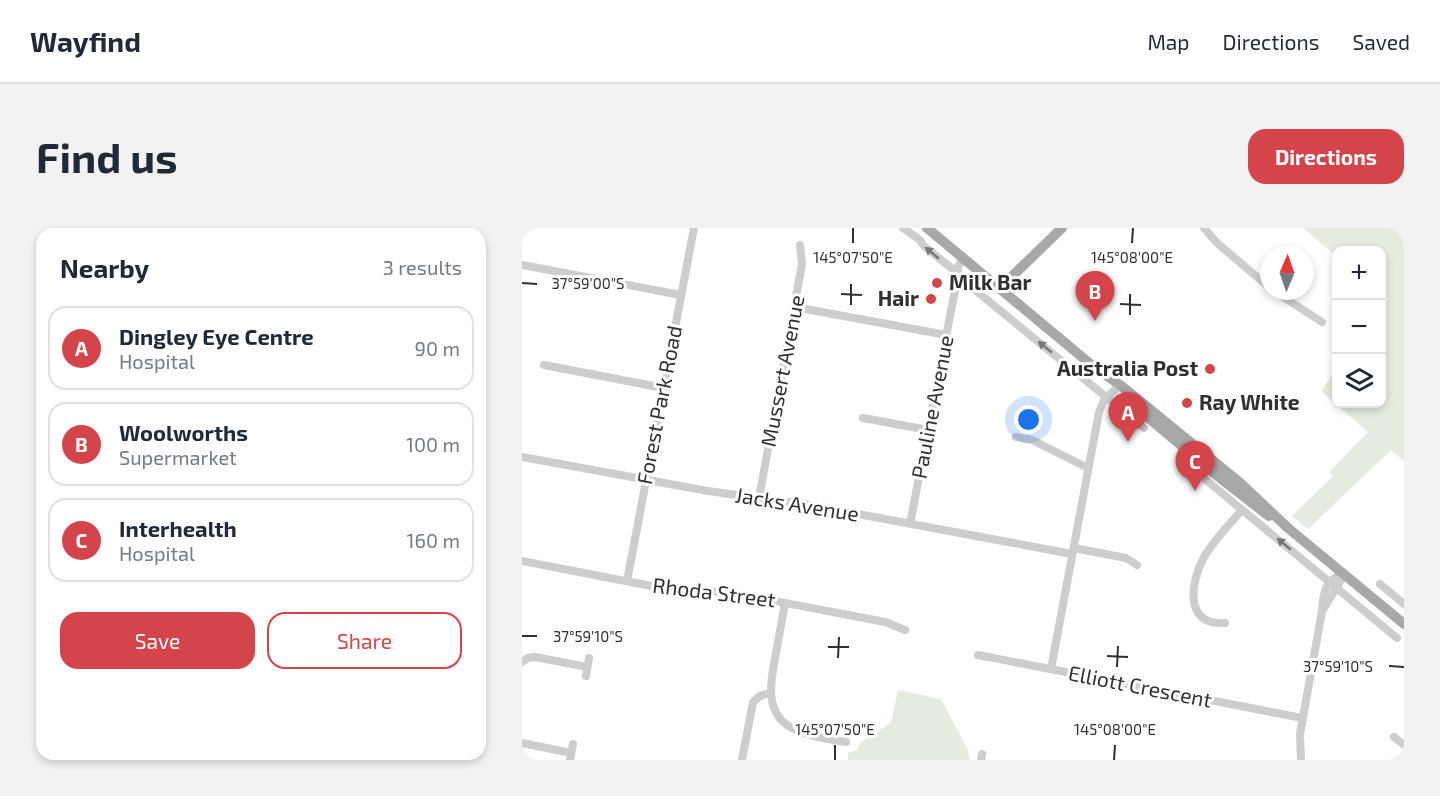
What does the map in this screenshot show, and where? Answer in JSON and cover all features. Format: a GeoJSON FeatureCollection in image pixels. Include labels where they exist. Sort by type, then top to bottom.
{"type":"FeatureCollection","features":[{"type":"Feature","properties":{"kind":"main road"},"geometry":{"type":"LineString","coordinates":[[927,228],[1118,387],[1239,482],[1288,528],[1404,624]]}},
{"type":"Feature","properties":{"kind":"main road"},"geometry":{"type":"LineString","coordinates":[[1000,288],[1062,228]]}},
{"type":"Feature","properties":{"kind":"main road"},"geometry":{"type":"LineString","coordinates":[[1118,387],[1182,447],[1259,509],[1288,528]]}},
{"type":"Feature","properties":{"kind":"street","name":"Forest Park Road"},"geometry":{"type":"LineString","coordinates":[[627,581],[694,228]]}},
{"type":"Feature","properties":{"kind":"street"},"geometry":{"type":"LineString","coordinates":[[903,228],[920,240],[959,277],[1144,428]]}},
{"type":"Feature","properties":{"kind":"street"},"geometry":{"type":"LineString","coordinates":[[1204,228],[1260,279]]}},
{"type":"Feature","properties":{"kind":"street","name":"Mussert Avenue"},"geometry":{"type":"LineString","coordinates":[[759,498],[802,264],[800,245]]}},
{"type":"Feature","properties":{"kind":"street","name":"Pauline Avenue"},"geometry":{"type":"LineString","coordinates":[[910,524],[963,258]]}},
{"type":"Feature","properties":{"kind":"street"},"geometry":{"type":"LineString","coordinates":[[522,265],[681,295]]}},
{"type":"Feature","properties":{"kind":"street","name":"Pauline Avenue"},"geometry":{"type":"LineString","coordinates":[[959,277],[973,266]]}},
{"type":"Feature","properties":{"kind":"street"},"geometry":{"type":"LineString","coordinates":[[1288,300],[1322,322]]}},
{"type":"Feature","properties":{"kind":"street"},"geometry":{"type":"LineString","coordinates":[[795,307],[946,335]]}},
{"type":"Feature","properties":{"kind":"street"},"geometry":{"type":"LineString","coordinates":[[544,365],[664,388]]}},
{"type":"Feature","properties":{"kind":"street"},"geometry":{"type":"LineString","coordinates":[[1051,669],[1099,412],[1101,404],[1118,387]]}},
{"type":"Feature","properties":{"kind":"street"},"geometry":{"type":"LineString","coordinates":[[863,418],[928,430]]}},
{"type":"Feature","properties":{"kind":"street"},"geometry":{"type":"LineString","coordinates":[[1016,437],[1032,440],[1088,468]]}},
{"type":"Feature","properties":{"kind":"street"},"geometry":{"type":"LineString","coordinates":[[1182,447],[1188,464],[1397,638]]}},
{"type":"Feature","properties":{"kind":"street","name":"Jacks Avenue"},"geometry":{"type":"LineString","coordinates":[[522,457],[646,480],[1126,558],[1137,565]]}},
{"type":"Feature","properties":{"kind":"street"},"geometry":{"type":"LineString","coordinates":[[1225,623],[1210,622],[1200,617],[1195,606],[1195,590],[1200,567],[1205,557],[1242,510]]}},
{"type":"Feature","properties":{"kind":"street","name":"Rhoda Street"},"geometry":{"type":"LineString","coordinates":[[522,561],[677,591],[728,592],[885,622],[905,630]]}},
{"type":"Feature","properties":{"kind":"street"},"geometry":{"type":"LineString","coordinates":[[1301,760],[1299,744],[1302,718],[1323,611],[1324,593],[1332,584],[1334,576],[1343,573]]}},
{"type":"Feature","properties":{"kind":"street"},"geometry":{"type":"LineString","coordinates":[[1380,584],[1404,604]]}},
{"type":"Feature","properties":{"kind":"street"},"geometry":{"type":"LineString","coordinates":[[1382,606],[1392,594]]}},
{"type":"Feature","properties":{"kind":"street"},"geometry":{"type":"LineString","coordinates":[[785,603],[770,693],[779,717],[790,727],[808,735],[846,742]]}},
{"type":"Feature","properties":{"kind":"street","name":"Elliott Crescent"},"geometry":{"type":"LineString","coordinates":[[978,655],[1302,718]]}},
{"type":"Feature","properties":{"kind":"street"},"geometry":{"type":"LineString","coordinates":[[522,662],[535,657],[588,662],[586,676]]}},
{"type":"Feature","properties":{"kind":"street"},"geometry":{"type":"LineString","coordinates":[[742,760],[753,702],[760,696],[770,693]]}},
{"type":"Feature","properties":{"kind":"street"},"geometry":{"type":"LineString","coordinates":[[1394,737],[1404,745]]}},
{"type":"Feature","properties":{"kind":"street"},"geometry":{"type":"LineString","coordinates":[[522,743],[571,752]]}},
{"type":"Feature","properties":{"kind":"shaded area"},"geometry":{"type":"Polygon","coordinates":[[[1303,228],[1404,228],[1404,461],[1391,450],[1308,529],[1292,516],[1333,476],[1329,472],[1368,432],[1340,408],[1386,408],[1386,302],[1388,299],[1386,297],[1386,246],[1332,246],[1332,253],[1303,228]]]}},
{"type":"Feature","properties":{"kind":"shaded area"},"geometry":{"type":"Polygon","coordinates":[[[1332,375],[1332,401],[1321,391],[1332,375]]]}},
{"type":"Feature","properties":{"kind":"shaded area"},"geometry":{"type":"Polygon","coordinates":[[[898,690],[941,699],[968,750],[970,760],[848,760],[848,753],[857,750],[861,742],[891,723],[898,690]]]}},
{"type":"Feature","properties":{"kind":"place","name":"Milk Bar"},"geometry":{"type":"Point","coordinates":[937,283]}},
{"type":"Feature","properties":{"kind":"place","name":"Hair"},"geometry":{"type":"Point","coordinates":[931,299]}},
{"type":"Feature","properties":{"kind":"place","name":"Woolworths"},"geometry":{"type":"Point","coordinates":[1095,321]}},
{"type":"Feature","properties":{"kind":"place","name":"Australia Post"},"geometry":{"type":"Point","coordinates":[1210,369]}},
{"type":"Feature","properties":{"kind":"place","name":"Ray White"},"geometry":{"type":"Point","coordinates":[1187,403]}},
{"type":"Feature","properties":{"kind":"place","name":"Dingley Eye Centre"},"geometry":{"type":"Point","coordinates":[1128,442]}},
{"type":"Feature","properties":{"kind":"place","name":"Interhealth"},"geometry":{"type":"Point","coordinates":[1195,491]}}]}
